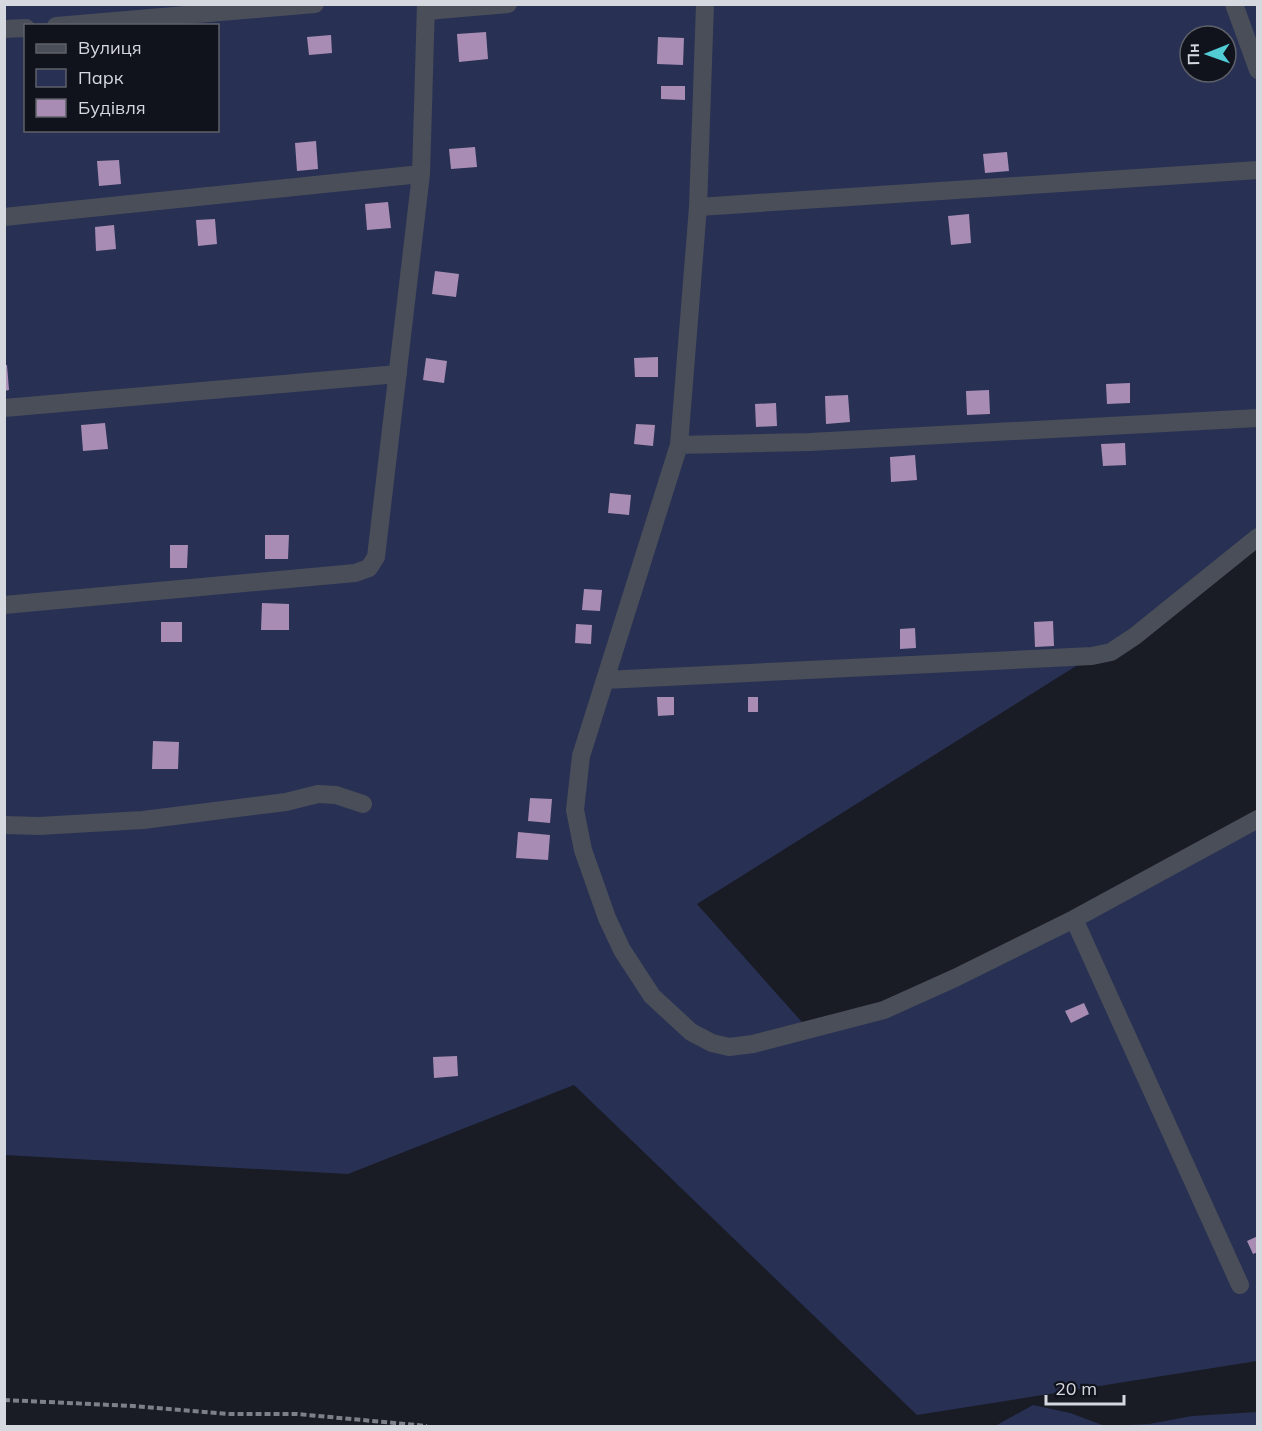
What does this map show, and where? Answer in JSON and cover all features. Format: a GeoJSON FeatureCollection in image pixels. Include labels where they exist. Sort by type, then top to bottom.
{"type":"FeatureCollection","features":[{"type":"Feature","properties":{"kind":"lane"},"geometry":{"type":"LineString","coordinates":[[71,24],[177,10],[315,4]]}},
{"type":"Feature","properties":{"kind":"lane"},"geometry":{"type":"LineString","coordinates":[[4,606],[355,573],[369,568],[376,557],[421,174],[426,8],[508,4]]}},
{"type":"Feature","properties":{"kind":"lane"},"geometry":{"type":"LineString","coordinates":[[705,4],[698,207],[679,445],[581,756],[575,810],[583,850],[607,918],[622,950],[652,996],[691,1032],[712,1043],[729,1047],[753,1044],[884,1010],[955,978],[1074,919],[1257,819]]}},
{"type":"Feature","properties":{"kind":"lane"},"geometry":{"type":"LineString","coordinates":[[1234,4],[1257,70]]}},
{"type":"Feature","properties":{"kind":"lane"},"geometry":{"type":"LineString","coordinates":[[4,29],[24,28]]}},
{"type":"Feature","properties":{"kind":"lane"},"geometry":{"type":"LineString","coordinates":[[698,207],[1257,170]]}},
{"type":"Feature","properties":{"kind":"lane"},"geometry":{"type":"LineString","coordinates":[[4,217],[421,174]]}},
{"type":"Feature","properties":{"kind":"lane"},"geometry":{"type":"LineString","coordinates":[[4,408],[398,374]]}},
{"type":"Feature","properties":{"kind":"lane"},"geometry":{"type":"LineString","coordinates":[[679,445],[810,442],[1257,418]]}},
{"type":"Feature","properties":{"kind":"lane"},"geometry":{"type":"LineString","coordinates":[[605,680],[1092,656],[1111,652],[1135,636],[1257,537]]}},
{"type":"Feature","properties":{"kind":"lane"},"geometry":{"type":"LineString","coordinates":[[4,825],[39,826],[143,820],[286,802],[318,794],[336,795],[363,804]]}},
{"type":"Feature","properties":{"kind":"lane"},"geometry":{"type":"LineString","coordinates":[[1074,919],[1240,1285]]}},
{"type":"Feature","properties":{"kind":"path"},"geometry":{"type":"LineString","coordinates":[[4,1400],[133,1406],[230,1414],[297,1414],[427,1426]]}},
{"type":"Feature","properties":{"kind":"green space"},"geometry":{"type":"Polygon","coordinates":[[[4,5],[1257,5],[1257,537],[1092,656],[697,904],[809,1030],[884,1010],[1257,819],[1257,1361],[917,1415],[574,1085],[348,1174],[5,1155],[4,5]]]}},
{"type":"Feature","properties":{"kind":"green space"},"geometry":{"type":"Polygon","coordinates":[[[1033,1405],[1070,1413],[1105,1426],[995,1426],[1033,1405]]]}},
{"type":"Feature","properties":{"kind":"green space"},"geometry":{"type":"Polygon","coordinates":[[[1257,1412],[1257,1426],[1105,1426],[1149,1424],[1192,1416],[1257,1412]]]}},
{"type":"Feature","properties":{"kind":"building"},"geometry":{"type":"Polygon","coordinates":[[[486,32],[488,59],[459,62],[457,34],[486,32]]]}},
{"type":"Feature","properties":{"kind":"building"},"geometry":{"type":"Polygon","coordinates":[[[331,35],[332,53],[309,55],[307,37],[331,35]]]}},
{"type":"Feature","properties":{"kind":"building"},"geometry":{"type":"Polygon","coordinates":[[[658,37],[684,38],[683,65],[657,64],[658,37]]]}},
{"type":"Feature","properties":{"kind":"building"},"geometry":{"type":"Polygon","coordinates":[[[661,86],[685,86],[685,100],[661,99],[661,86]]]}},
{"type":"Feature","properties":{"kind":"building"},"geometry":{"type":"Polygon","coordinates":[[[316,141],[318,169],[297,171],[295,143],[316,141]]]}},
{"type":"Feature","properties":{"kind":"building"},"geometry":{"type":"Polygon","coordinates":[[[475,147],[477,167],[451,169],[449,149],[475,147]]]}},
{"type":"Feature","properties":{"kind":"building"},"geometry":{"type":"Polygon","coordinates":[[[1007,152],[1009,171],[985,173],[983,154],[1007,152]]]}},
{"type":"Feature","properties":{"kind":"building"},"geometry":{"type":"Polygon","coordinates":[[[119,160],[121,184],[99,186],[97,161],[119,160]]]}},
{"type":"Feature","properties":{"kind":"building"},"geometry":{"type":"Polygon","coordinates":[[[388,202],[391,228],[367,230],[365,204],[388,202]]]}},
{"type":"Feature","properties":{"kind":"building"},"geometry":{"type":"Polygon","coordinates":[[[969,214],[971,243],[951,245],[948,216],[969,214]]]}},
{"type":"Feature","properties":{"kind":"building"},"geometry":{"type":"Polygon","coordinates":[[[215,219],[217,244],[198,246],[196,220],[215,219]]]}},
{"type":"Feature","properties":{"kind":"building"},"geometry":{"type":"Polygon","coordinates":[[[114,225],[116,249],[96,251],[95,227],[114,225]]]}},
{"type":"Feature","properties":{"kind":"building"},"geometry":{"type":"Polygon","coordinates":[[[435,271],[459,274],[456,297],[432,294],[435,271]]]}},
{"type":"Feature","properties":{"kind":"building"},"geometry":{"type":"Polygon","coordinates":[[[658,357],[658,377],[635,377],[634,358],[658,357]]]}},
{"type":"Feature","properties":{"kind":"building"},"geometry":{"type":"Polygon","coordinates":[[[426,358],[447,361],[444,383],[423,380],[426,358]]]}},
{"type":"Feature","properties":{"kind":"building"},"geometry":{"type":"Polygon","coordinates":[[[4,365],[7,365],[9,390],[4,391],[4,365]]]}},
{"type":"Feature","properties":{"kind":"building"},"geometry":{"type":"Polygon","coordinates":[[[1130,383],[1130,403],[1107,404],[1106,384],[1130,383]]]}},
{"type":"Feature","properties":{"kind":"building"},"geometry":{"type":"Polygon","coordinates":[[[989,390],[990,414],[967,415],[966,391],[989,390]]]}},
{"type":"Feature","properties":{"kind":"building"},"geometry":{"type":"Polygon","coordinates":[[[848,395],[850,422],[826,424],[825,396],[848,395]]]}},
{"type":"Feature","properties":{"kind":"building"},"geometry":{"type":"Polygon","coordinates":[[[776,403],[777,426],[756,427],[755,404],[776,403]]]}},
{"type":"Feature","properties":{"kind":"building"},"geometry":{"type":"Polygon","coordinates":[[[105,423],[108,449],[83,451],[81,425],[105,423]]]}},
{"type":"Feature","properties":{"kind":"building"},"geometry":{"type":"Polygon","coordinates":[[[636,424],[655,425],[653,446],[634,444],[636,424]]]}},
{"type":"Feature","properties":{"kind":"building"},"geometry":{"type":"Polygon","coordinates":[[[1125,443],[1126,465],[1103,466],[1101,444],[1125,443]]]}},
{"type":"Feature","properties":{"kind":"building"},"geometry":{"type":"Polygon","coordinates":[[[915,455],[917,480],[891,482],[890,457],[915,455]]]}},
{"type":"Feature","properties":{"kind":"building"},"geometry":{"type":"Polygon","coordinates":[[[610,493],[631,495],[629,515],[608,513],[610,493]]]}},
{"type":"Feature","properties":{"kind":"building"},"geometry":{"type":"Polygon","coordinates":[[[265,535],[289,535],[288,559],[265,559],[265,535]]]}},
{"type":"Feature","properties":{"kind":"building"},"geometry":{"type":"Polygon","coordinates":[[[170,545],[188,545],[187,568],[170,568],[170,545]]]}},
{"type":"Feature","properties":{"kind":"building"},"geometry":{"type":"Polygon","coordinates":[[[584,589],[602,590],[600,611],[582,610],[584,589]]]}},
{"type":"Feature","properties":{"kind":"building"},"geometry":{"type":"Polygon","coordinates":[[[262,603],[289,604],[289,630],[261,630],[262,603]]]}},
{"type":"Feature","properties":{"kind":"building"},"geometry":{"type":"Polygon","coordinates":[[[1053,621],[1054,646],[1035,647],[1034,622],[1053,621]]]}},
{"type":"Feature","properties":{"kind":"building"},"geometry":{"type":"Polygon","coordinates":[[[161,622],[182,622],[182,642],[161,642],[161,622]]]}},
{"type":"Feature","properties":{"kind":"building"},"geometry":{"type":"Polygon","coordinates":[[[576,624],[592,625],[591,644],[575,643],[576,624]]]}},
{"type":"Feature","properties":{"kind":"building"},"geometry":{"type":"Polygon","coordinates":[[[915,628],[916,648],[900,649],[900,629],[915,628]]]}},
{"type":"Feature","properties":{"kind":"building"},"geometry":{"type":"Polygon","coordinates":[[[657,697],[674,697],[674,715],[658,716],[657,697]]]}},
{"type":"Feature","properties":{"kind":"building"},"geometry":{"type":"Polygon","coordinates":[[[748,697],[758,697],[758,712],[748,712],[748,697]]]}},
{"type":"Feature","properties":{"kind":"building"},"geometry":{"type":"Polygon","coordinates":[[[153,741],[179,742],[178,769],[152,769],[153,741]]]}},
{"type":"Feature","properties":{"kind":"building"},"geometry":{"type":"Polygon","coordinates":[[[530,798],[552,799],[550,823],[528,821],[530,798]]]}},
{"type":"Feature","properties":{"kind":"building"},"geometry":{"type":"Polygon","coordinates":[[[518,832],[550,835],[548,860],[516,858],[518,832]]]}},
{"type":"Feature","properties":{"kind":"building"},"geometry":{"type":"Polygon","coordinates":[[[1084,1003],[1089,1014],[1071,1023],[1065,1011],[1084,1003]]]}},
{"type":"Feature","properties":{"kind":"building"},"geometry":{"type":"Polygon","coordinates":[[[457,1056],[458,1076],[434,1078],[433,1057],[457,1056]]]}},
{"type":"Feature","properties":{"kind":"building"},"geometry":{"type":"Polygon","coordinates":[[[1258,1236],[1258,1252],[1253,1254],[1247,1241],[1258,1236]]]}}]}
